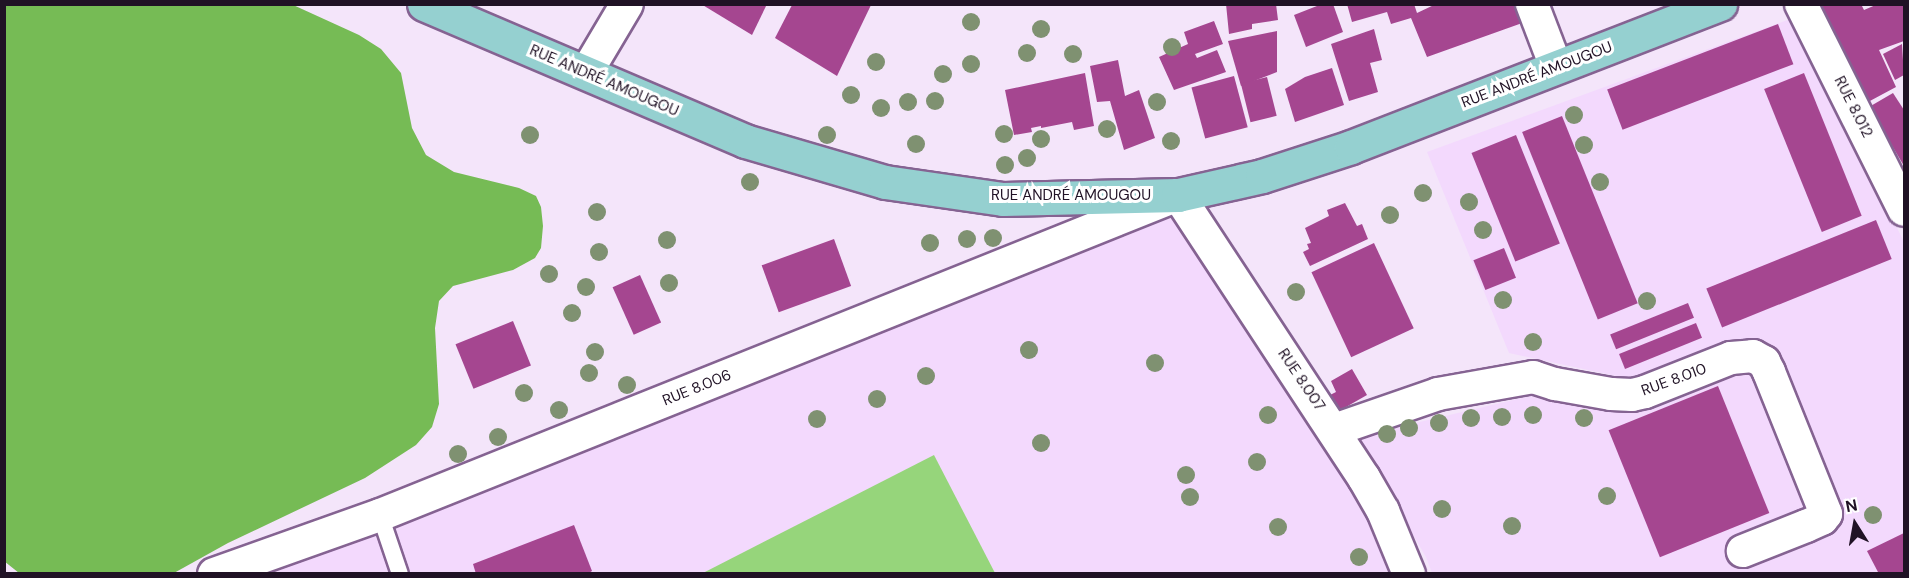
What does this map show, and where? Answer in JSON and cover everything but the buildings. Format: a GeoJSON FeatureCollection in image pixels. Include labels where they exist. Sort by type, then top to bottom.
{"type":"FeatureCollection","features":[{"type":"Feature","properties":{"kind":"main road","name":"RUE ANDRÉ AMOUGOU"},"geometry":{"type":"LineString","coordinates":[[424,4],[745,141],[885,182],[1003,199],[1178,195],[1262,176],[1351,147],[1712,6]]}},
{"type":"Feature","properties":{"kind":"street"},"geometry":{"type":"LineString","coordinates":[[586,73],[627,4]]}},
{"type":"Feature","properties":{"kind":"street"},"geometry":{"type":"LineString","coordinates":[[1532,4],[1556,67]]}},
{"type":"Feature","properties":{"kind":"street","name":"RUE 8.012"},"geometry":{"type":"LineString","coordinates":[[1801,4],[1905,210]]}},
{"type":"Feature","properties":{"kind":"street","name":"RUE 8.007"},"geometry":{"type":"LineString","coordinates":[[1178,195],[1334,430],[1383,512],[1409,573]]}},
{"type":"Feature","properties":{"kind":"street","name":"RUE 8.006"},"geometry":{"type":"LineString","coordinates":[[214,573],[380,515],[1178,195]]}},
{"type":"Feature","properties":{"kind":"street","name":"RUE 8.010"},"geometry":{"type":"LineString","coordinates":[[1334,430],[1438,394],[1533,376],[1555,384],[1611,394],[1632,395],[1731,358],[1753,356],[1764,362],[1769,372],[1826,514],[1822,519],[1743,551]]}},
{"type":"Feature","properties":{"kind":"lane"},"geometry":{"type":"LineString","coordinates":[[380,515],[400,573]]}},
{"type":"Feature","properties":{"kind":"shaded area"},"geometry":{"type":"Polygon","coordinates":[[[1793,18],[1904,242],[1904,573],[1432,573],[1426,557],[1356,437],[1616,376],[1509,353],[1427,152],[1793,18]]]}},
{"type":"Feature","properties":{"kind":"shaded area"},"geometry":{"type":"Polygon","coordinates":[[[1161,203],[1323,433],[1373,515],[1398,574],[235,574],[1161,203]]]}},
{"type":"Feature","properties":{"kind":"green space"},"geometry":{"type":"Polygon","coordinates":[[[291,4],[359,35],[381,49],[401,73],[412,128],[426,155],[454,172],[519,188],[536,196],[541,207],[543,226],[541,248],[535,258],[513,270],[453,286],[439,301],[435,328],[439,404],[432,427],[416,445],[365,478],[228,543],[174,573],[19,573],[4,561],[5,5],[291,4]]]}},
{"type":"Feature","properties":{"kind":"green space"},"geometry":{"type":"Polygon","coordinates":[[[934,455],[995,573],[703,573],[934,455]]]}}]}
